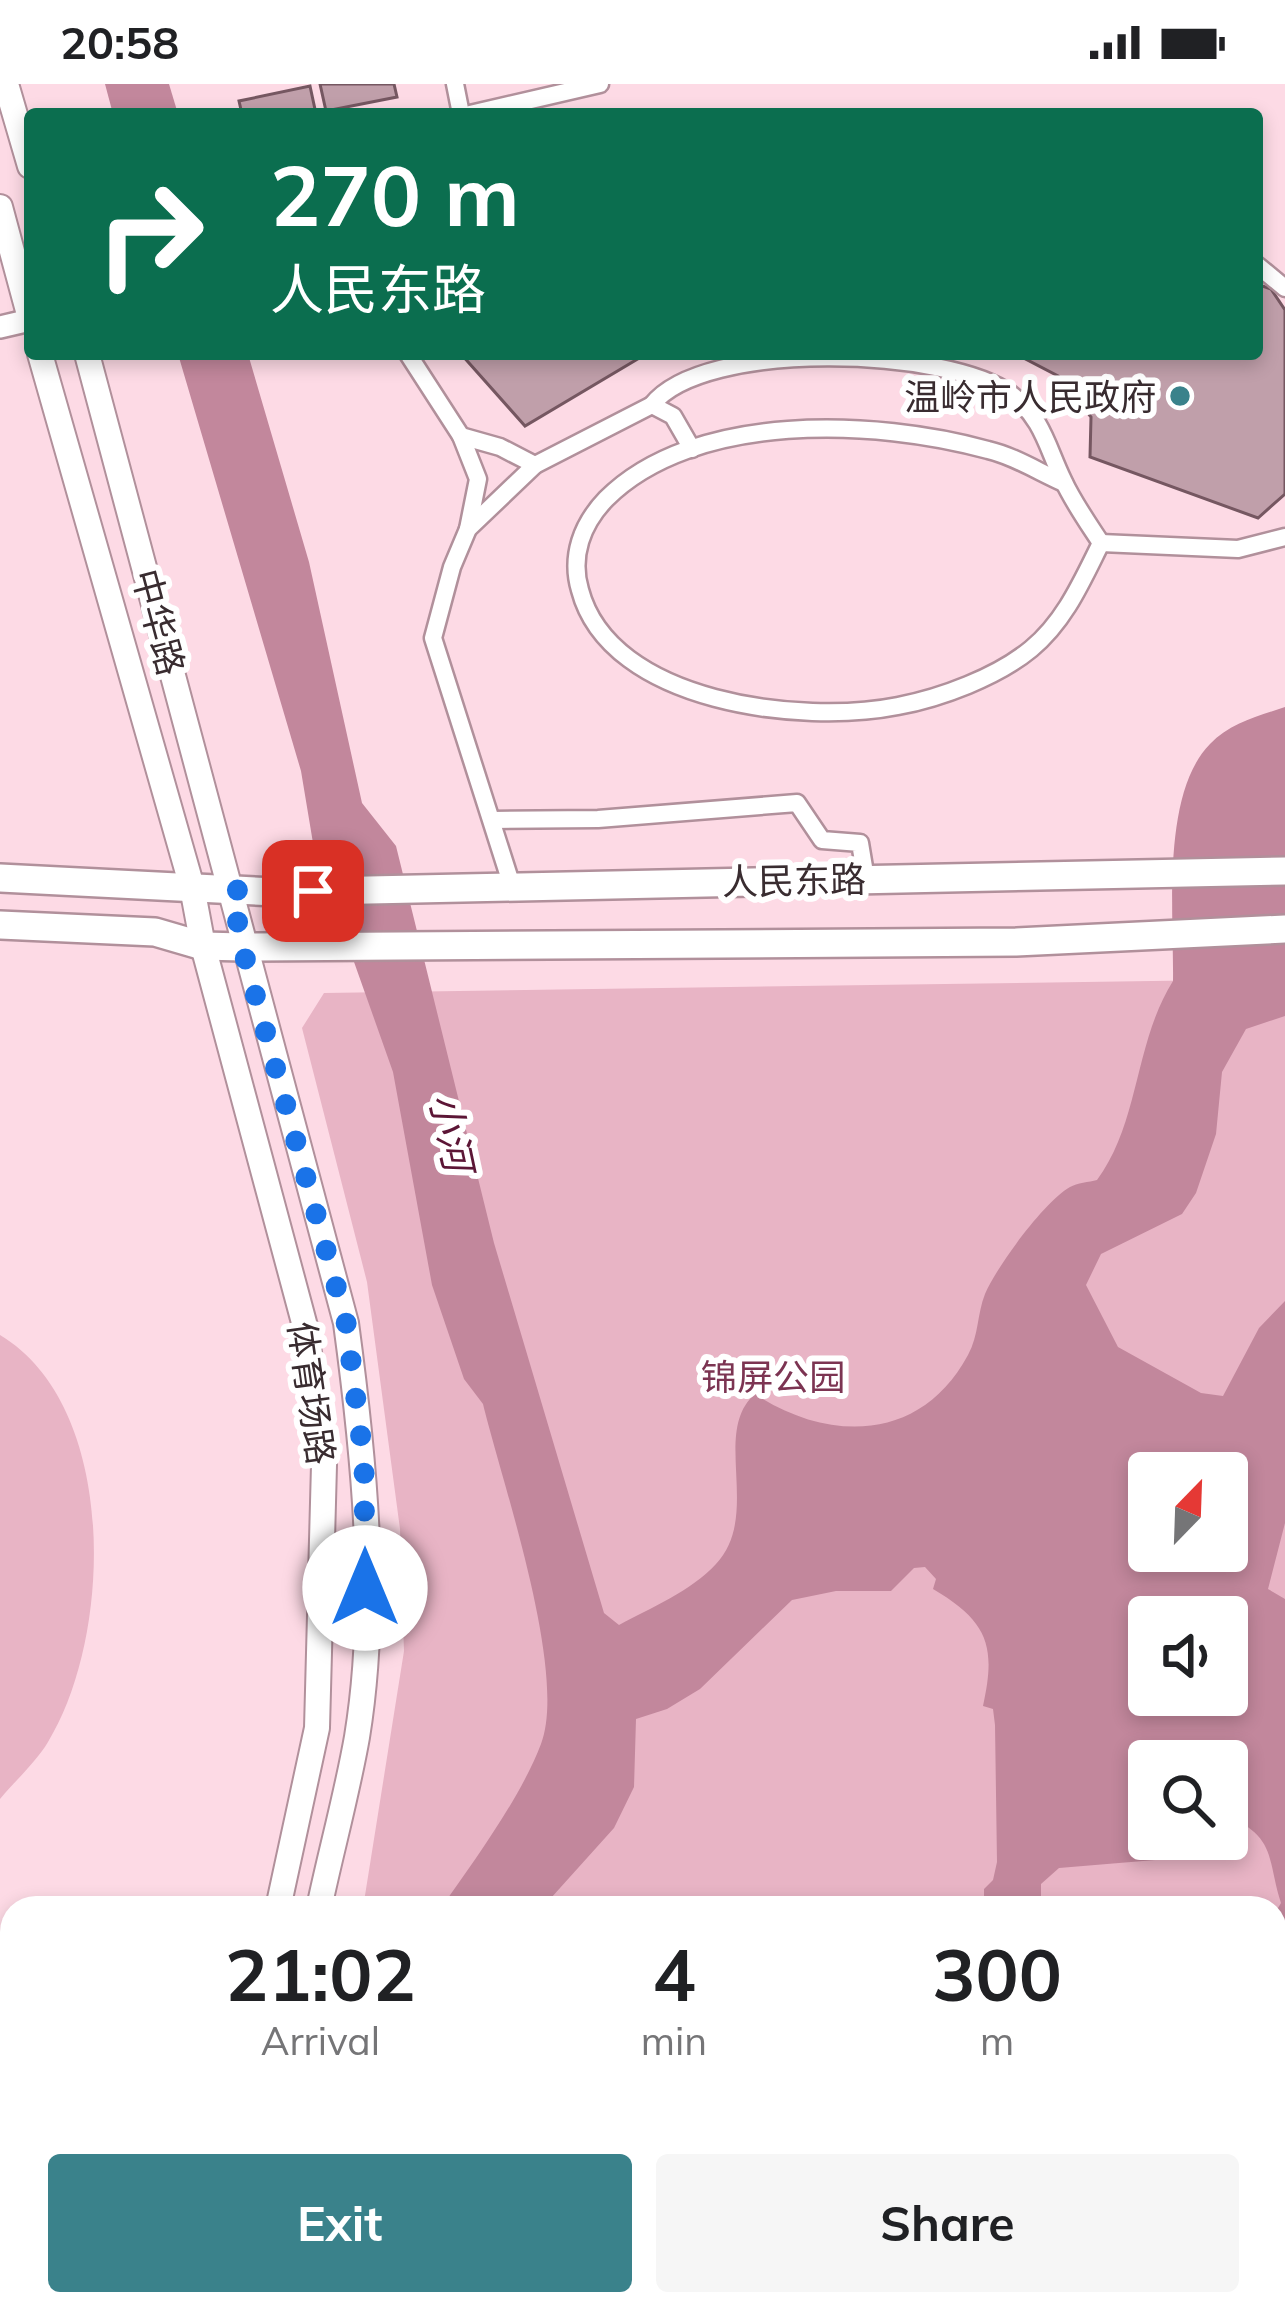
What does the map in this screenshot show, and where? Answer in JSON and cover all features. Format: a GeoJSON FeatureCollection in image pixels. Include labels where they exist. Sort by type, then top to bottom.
{"type":"FeatureCollection","features":[{"type":"Feature","properties":{"kind":"main road"},"geometry":{"type":"LineString","coordinates":[[6,84],[24,146]]}},
{"type":"Feature","properties":{"kind":"main road"},"geometry":{"type":"LineString","coordinates":[[0,207],[24,297]]}},
{"type":"Feature","properties":{"kind":"main road","name":"中华路"},"geometry":{"type":"LineString","coordinates":[[42,360],[192,887]]}},
{"type":"Feature","properties":{"kind":"main road","name":"中华路"},"geometry":{"type":"LineString","coordinates":[[89,360],[232,890]]}},
{"type":"Feature","properties":{"kind":"main road","name":"人民东路"},"geometry":{"type":"LineString","coordinates":[[232,890],[1285,871]]}},
{"type":"Feature","properties":{"kind":"main road"},"geometry":{"type":"LineString","coordinates":[[0,878],[232,890]]}},
{"type":"Feature","properties":{"kind":"main road","name":"体育场路"},"geometry":{"type":"LineString","coordinates":[[192,887],[203,946],[306,1330],[324,1465],[317,1728],[281,1896]]}},
{"type":"Feature","properties":{"kind":"main road","name":"体育场路"},"geometry":{"type":"LineString","coordinates":[[232,890],[242,947],[346,1322],[364,1462],[357,1734],[322,1896]]}},
{"type":"Feature","properties":{"kind":"main road"},"geometry":{"type":"LineString","coordinates":[[0,925],[155,932],[203,946],[242,947]]}},
{"type":"Feature","properties":{"kind":"main road","name":"人民东路"},"geometry":{"type":"LineString","coordinates":[[242,947],[1016,942],[1285,929]]}},
{"type":"Feature","properties":{"kind":"street"},"geometry":{"type":"LineString","coordinates":[[493,108],[600,84]]}},
{"type":"Feature","properties":{"kind":"street"},"geometry":{"type":"LineString","coordinates":[[413,360],[461,436],[478,479],[468,530]]}},
{"type":"Feature","properties":{"kind":"street"},"geometry":{"type":"LineString","coordinates":[[512,886],[494,841],[493,820],[434,638],[458,547],[468,530],[535,466],[652,405],[665,388],[754,360]]}},
{"type":"Feature","properties":{"kind":"street"},"geometry":{"type":"LineString","coordinates":[[867,360],[914,365],[1009,392],[1041,422],[1064,482],[1101,543]]}},
{"type":"Feature","properties":{"kind":"street"},"geometry":{"type":"LineString","coordinates":[[652,405],[673,416],[692,449]]}},
{"type":"Feature","properties":{"kind":"street"},"geometry":{"type":"LineString","coordinates":[[1064,482],[990,450],[862,428],[770,431],[692,449],[633,473],[590,516],[577,546],[579,589],[591,616],[620,651],[660,677],[738,706],[785,712],[898,706],[992,674],[1032,648],[1070,606],[1101,543]]}},
{"type":"Feature","properties":{"kind":"street"},"geometry":{"type":"LineString","coordinates":[[461,436],[500,447],[535,466]]}},
{"type":"Feature","properties":{"kind":"street"},"geometry":{"type":"LineString","coordinates":[[1101,543],[1238,549],[1285,537]]}},
{"type":"Feature","properties":{"kind":"street"},"geometry":{"type":"LineString","coordinates":[[493,820],[598,819],[797,802],[822,840],[860,843],[866,879]]}},
{"type":"Feature","properties":{"kind":"green space","name":"锦屏公园"},"geometry":{"type":"Polygon","coordinates":[[[1285,979],[1285,1896],[365,1896],[404,1651],[400,1529],[367,1282],[302,1028],[324,993],[1285,979]]]}},
{"type":"Feature","properties":{"kind":"green space"},"geometry":{"type":"Polygon","coordinates":[[[0,1335],[39,1369],[67,1414],[85,1467],[93,1525],[93,1585],[85,1644],[69,1697],[48,1742],[0,1799],[0,1335]]]}},
{"type":"Feature","properties":{"kind":"water"},"geometry":{"type":"Polygon","coordinates":[[[105,84],[169,84],[176,108],[111,108],[105,84]]]}},
{"type":"Feature","properties":{"kind":"water","name":"小河"},"geometry":{"type":"Polygon","coordinates":[[[180,360],[250,360],[309,562],[362,803],[396,846],[494,1243],[604,1613],[619,1625],[695,1583],[729,1544],[737,1499],[737,1430],[755,1394],[813,1421],[843,1426],[872,1426],[925,1405],[948,1384],[968,1355],[985,1294],[1022,1236],[1059,1195],[1097,1180],[1122,1133],[1151,1030],[1173,981],[1177,824],[1194,766],[1226,731],[1285,707],[1285,1016],[1246,1029],[1222,1072],[1216,1134],[1196,1193],[1182,1214],[1101,1254],[1086,1285],[1118,1347],[1201,1393],[1223,1396],[1259,1328],[1285,1301],[1285,1523],[1268,1589],[1285,1599],[1285,1896],[1279,1896],[1268,1851],[1248,1827],[1248,1740],[1128,1740],[1128,1860],[1155,1860],[1059,1868],[1041,1884],[1041,1896],[984,1896],[997,1862],[995,1725],[993,1709],[983,1706],[988,1652],[977,1625],[933,1589],[936,1579],[925,1567],[914,1568],[891,1591],[836,1591],[792,1600],[700,1689],[667,1709],[636,1719],[634,1787],[614,1828],[553,1896],[449,1896],[522,1785],[541,1744],[547,1712],[546,1672],[529,1577],[483,1404],[464,1379],[432,1285],[393,1072],[314,849],[301,771],[180,360]]]}},
{"type":"Feature","properties":{"kind":"building"},"geometry":{"type":"Polygon","coordinates":[[[320,84],[394,84],[397,97],[325,108],[320,84]]]}},
{"type":"Feature","properties":{"kind":"building"},"geometry":{"type":"Polygon","coordinates":[[[310,86],[315,108],[241,108],[239,101],[310,86]]]}},
{"type":"Feature","properties":{"kind":"building","name":"温岭市人民政府"},"geometry":{"type":"Polygon","coordinates":[[[1263,286],[1271,289],[1285,310],[1285,494],[1258,518],[1090,457],[1091,417],[1058,376],[1027,360],[1263,360],[1263,286]]]}},
{"type":"Feature","properties":{"kind":"building"},"geometry":{"type":"Polygon","coordinates":[[[466,360],[636,360],[525,426],[466,360]]]}},
{"type":"Feature","properties":{"kind":"place","name":"温岭市人民政府"},"geometry":{"type":"Point","coordinates":[1180,396]}},
{"type":"Feature","properties":{"kind":"route"},"geometry":{"type":"LineString","coordinates":[[313,891],[232,890],[242,947],[346,1322],[364,1462],[365,1588]]}}]}
